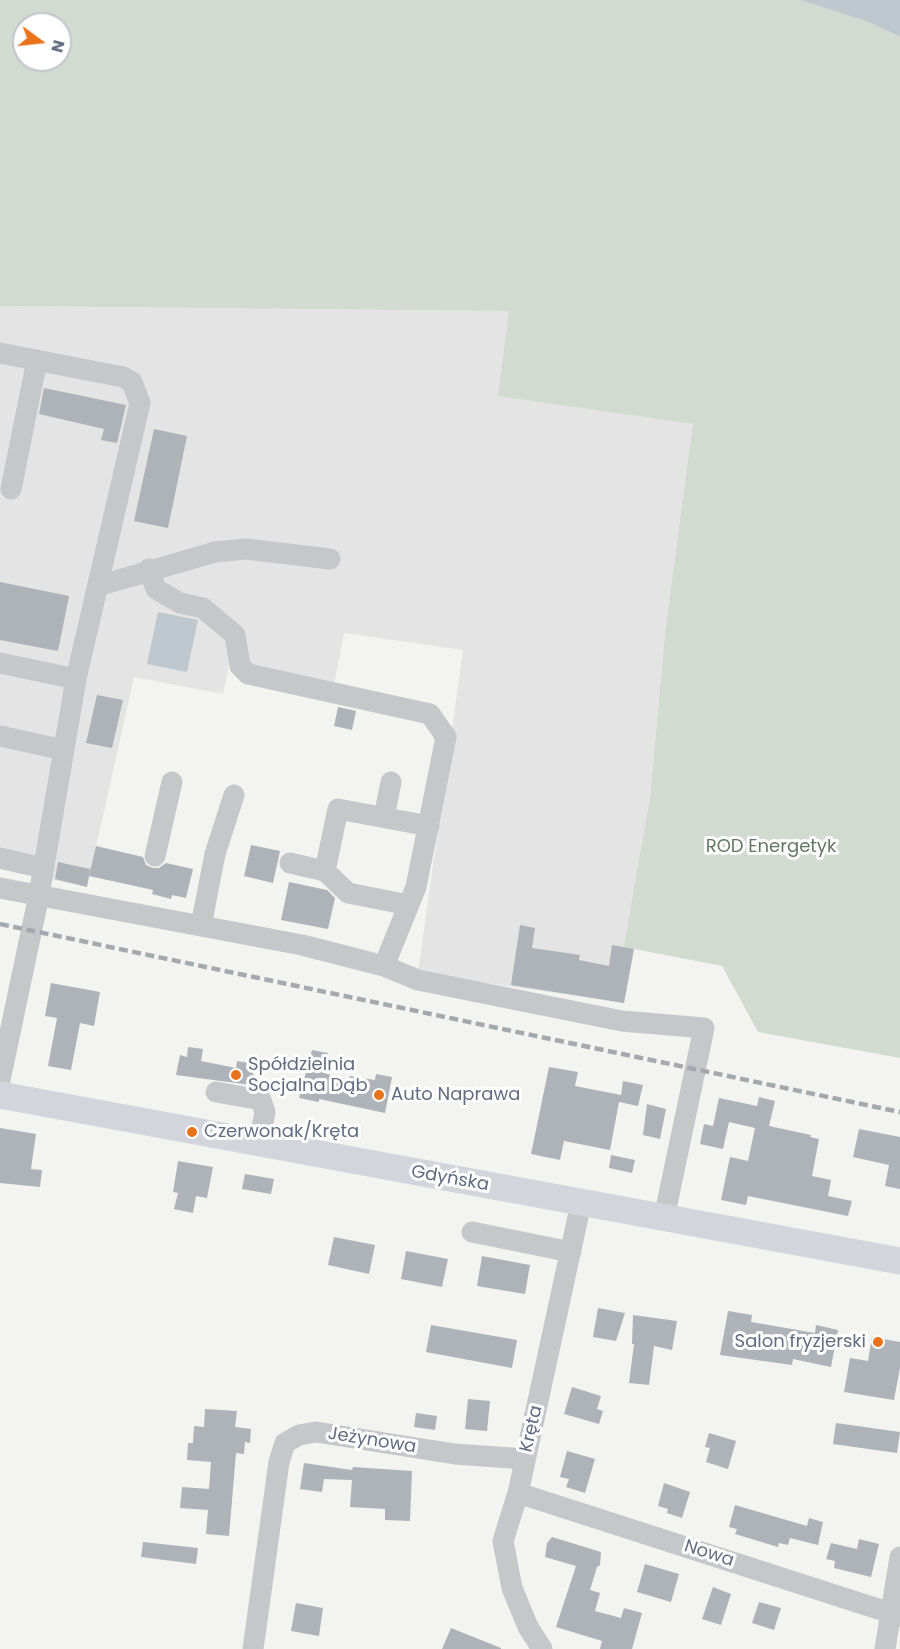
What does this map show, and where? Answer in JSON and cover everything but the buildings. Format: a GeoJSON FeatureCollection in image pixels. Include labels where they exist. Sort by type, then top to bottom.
{"type":"FeatureCollection","features":[{"type":"Feature","properties":{"kind":"main road","name":"Gdyńska"},"geometry":{"type":"LineString","coordinates":[[0,1095],[900,1261]]}},
{"type":"Feature","properties":{"kind":"street"},"geometry":{"type":"LineString","coordinates":[[0,353],[123,377],[132,382],[140,404],[76,679],[39,895],[0,1080]]}},
{"type":"Feature","properties":{"kind":"street"},"geometry":{"type":"LineString","coordinates":[[11,489],[37,360]]}},
{"type":"Feature","properties":{"kind":"street"},"geometry":{"type":"LineString","coordinates":[[98,586],[149,569],[215,552],[246,549],[330,559]]}},
{"type":"Feature","properties":{"kind":"street"},"geometry":{"type":"LineString","coordinates":[[149,569],[156,589],[180,603],[203,608],[235,635],[240,666],[248,674],[430,714],[446,737],[416,887],[384,966]]}},
{"type":"Feature","properties":{"kind":"street"},"geometry":{"type":"LineString","coordinates":[[0,663],[76,679]]}},
{"type":"Feature","properties":{"kind":"street"},"geometry":{"type":"LineString","coordinates":[[0,736],[64,750]]}},
{"type":"Feature","properties":{"kind":"street"},"geometry":{"type":"LineString","coordinates":[[155,856],[172,782]]}},
{"type":"Feature","properties":{"kind":"street"},"geometry":{"type":"LineString","coordinates":[[384,817],[391,782]]}},
{"type":"Feature","properties":{"kind":"street"},"geometry":{"type":"LineString","coordinates":[[201,926],[215,854],[234,795]]}},
{"type":"Feature","properties":{"kind":"street"},"geometry":{"type":"LineString","coordinates":[[325,871],[338,809],[429,825]]}},
{"type":"Feature","properties":{"kind":"street"},"geometry":{"type":"LineString","coordinates":[[0,858],[43,868]]}},
{"type":"Feature","properties":{"kind":"street"},"geometry":{"type":"LineString","coordinates":[[290,863],[325,871],[348,893],[408,905]]}},
{"type":"Feature","properties":{"kind":"street"},"geometry":{"type":"LineString","coordinates":[[0,888],[302,945],[384,966],[418,980],[622,1021],[704,1028],[664,1218]]}},
{"type":"Feature","properties":{"kind":"street"},"geometry":{"type":"LineString","coordinates":[[216,1092],[261,1100],[265,1112],[259,1144]]}},
{"type":"Feature","properties":{"kind":"street","name":"Kręta"},"geometry":{"type":"LineString","coordinates":[[542,1649],[528,1627],[512,1588],[503,1541],[518,1493],[581,1203]]}},
{"type":"Feature","properties":{"kind":"street"},"geometry":{"type":"LineString","coordinates":[[472,1232],[571,1252]]}},
{"type":"Feature","properties":{"kind":"street","name":"Jeżynowa"},"geometry":{"type":"LineString","coordinates":[[253,1649],[279,1462],[285,1443],[299,1435],[316,1432],[455,1454],[525,1459]]}},
{"type":"Feature","properties":{"kind":"street","name":"Nowa"},"geometry":{"type":"LineString","coordinates":[[518,1493],[896,1614]]}},
{"type":"Feature","properties":{"kind":"street"},"geometry":{"type":"LineString","coordinates":[[885,1649],[896,1614],[900,1557]]}},
{"type":"Feature","properties":{"kind":"shaded area"},"geometry":{"type":"Polygon","coordinates":[[[800,0],[900,0],[900,37],[868,22],[800,0]]]}},
{"type":"Feature","properties":{"kind":"shaded area"},"geometry":{"type":"Polygon","coordinates":[[[0,306],[510,311],[499,396],[694,424],[665,633],[650,797],[625,947],[634,949],[624,1003],[418,973],[463,650],[344,633],[334,685],[255,669],[231,656],[223,694],[134,677],[87,887],[0,869],[0,306]]]}},
{"type":"Feature","properties":{"kind":"shaded area"},"geometry":{"type":"Polygon","coordinates":[[[158,612],[198,620],[187,672],[147,664],[158,612]]]}},
{"type":"Feature","properties":{"kind":"green space","name":"ROD Energetyk"},"geometry":{"type":"Polygon","coordinates":[[[0,0],[800,0],[868,22],[900,37],[900,1058],[758,1032],[722,966],[624,947],[650,797],[665,633],[693,424],[498,396],[509,311],[0,306],[0,0]]]}},
{"type":"Feature","properties":{"kind":"railway"},"geometry":{"type":"LineString","coordinates":[[0,924],[900,1112]]}},
{"type":"Feature","properties":{"kind":"place","name":"Spółdzielnia Socjalna Dąb"},"geometry":{"type":"Point","coordinates":[236,1075]}},
{"type":"Feature","properties":{"kind":"place","name":"Auto Naprawa"},"geometry":{"type":"Point","coordinates":[379,1095]}},
{"type":"Feature","properties":{"kind":"place","name":"Czerwonak/Kręta"},"geometry":{"type":"Point","coordinates":[192,1132]}},
{"type":"Feature","properties":{"kind":"place","name":"Salon fryzjerski"},"geometry":{"type":"Point","coordinates":[878,1342]}}]}
